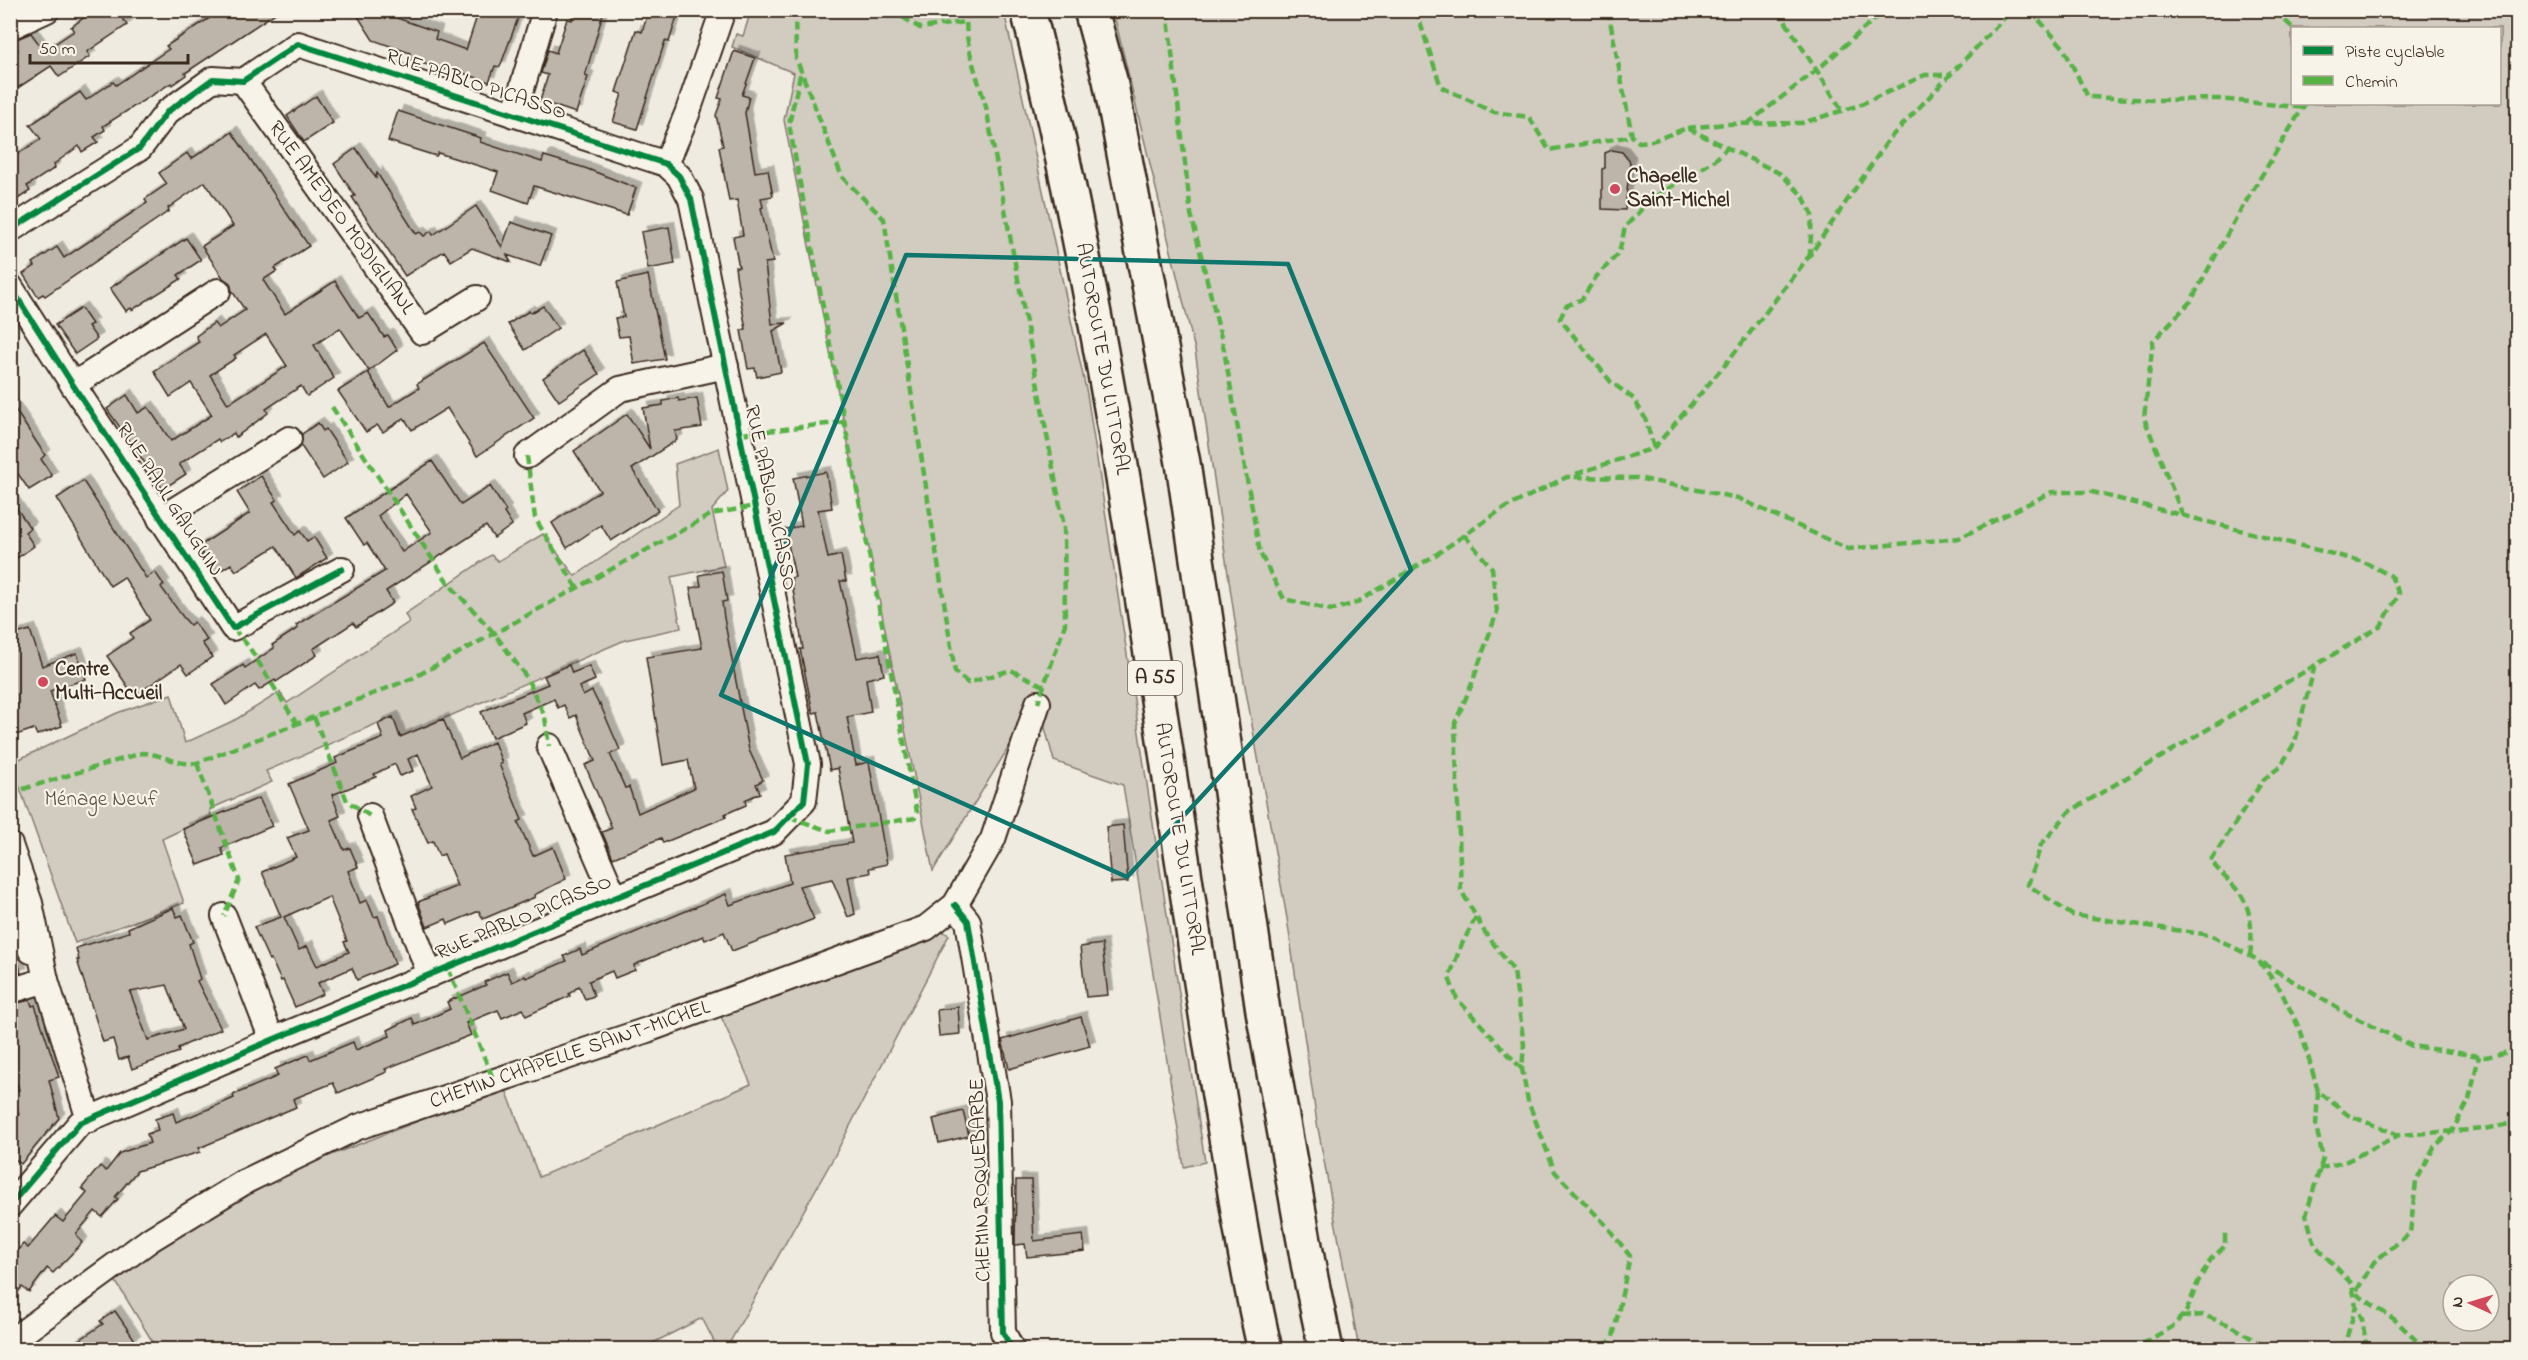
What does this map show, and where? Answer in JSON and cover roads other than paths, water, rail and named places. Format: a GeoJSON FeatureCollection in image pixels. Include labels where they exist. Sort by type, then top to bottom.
{"type":"FeatureCollection","features":[{"type":"Feature","properties":{"kind":"highway","name":"AUTOROUTE DU LITTORAL"},"geometry":{"type":"LineString","coordinates":[[1028,10],[1052,105],[1097,325],[1133,529],[1211,1050],[1251,1291],[1265,1350]]}},
{"type":"Feature","properties":{"kind":"highway","name":"A 55"},"geometry":{"type":"LineString","coordinates":[[1091,10],[1110,80],[1183,463],[1263,1011],[1310,1274],[1326,1350]]}},
{"type":"Feature","properties":{"kind":"street"},"geometry":{"type":"LineString","coordinates":[[10,27],[47,10]]}},
{"type":"Feature","properties":{"kind":"street"},"geometry":{"type":"LineString","coordinates":[[514,115],[545,10]]}},
{"type":"Feature","properties":{"kind":"street"},"geometry":{"type":"LineString","coordinates":[[666,164],[687,114],[723,10]]}},
{"type":"Feature","properties":{"kind":"street","name":"RUE PABLO PICASSO"},"geometry":{"type":"LineString","coordinates":[[10,1205],[80,1123],[272,1040],[774,832],[804,801],[808,764],[691,199],[679,176],[666,164],[298,44],[243,81]]}},
{"type":"Feature","properties":{"kind":"street"},"geometry":{"type":"LineString","coordinates":[[10,230],[140,148],[167,112],[213,79],[243,81]]}},
{"type":"Feature","properties":{"kind":"street","name":"RUE AMEDEO MODIGLIANL"},"geometry":{"type":"LineString","coordinates":[[243,81],[422,332],[477,298]]}},
{"type":"Feature","properties":{"kind":"street","name":"RUE PAUL GAUGUIN"},"geometry":{"type":"LineString","coordinates":[[10,286],[233,628],[342,569]]}},
{"type":"Feature","properties":{"kind":"street"},"geometry":{"type":"LineString","coordinates":[[73,385],[218,291]]}},
{"type":"Feature","properties":{"kind":"street"},"geometry":{"type":"LineString","coordinates":[[527,456],[620,389],[726,366]]}},
{"type":"Feature","properties":{"kind":"street"},"geometry":{"type":"LineString","coordinates":[[160,519],[290,439]]}},
{"type":"Feature","properties":{"kind":"street","name":"CHEMIN CHAPELLE SAINT-MICHEL"},"geometry":{"type":"LineString","coordinates":[[10,1342],[160,1233],[246,1181],[358,1127],[647,1030],[926,928],[955,905],[993,839],[1038,703]]}},
{"type":"Feature","properties":{"kind":"street"},"geometry":{"type":"LineString","coordinates":[[549,746],[615,898]]}},
{"type":"Feature","properties":{"kind":"street"},"geometry":{"type":"LineString","coordinates":[[370,816],[430,975]]}},
{"type":"Feature","properties":{"kind":"street"},"geometry":{"type":"LineString","coordinates":[[10,845],[30,903],[46,980],[89,1120]]}},
{"type":"Feature","properties":{"kind":"street","name":"CHEMIN ROQUEBARBE"},"geometry":{"type":"LineString","coordinates":[[955,905],[968,921],[998,1101],[1003,1332],[1012,1350]]}},
{"type":"Feature","properties":{"kind":"street"},"geometry":{"type":"LineString","coordinates":[[10,911],[46,980]]}},
{"type":"Feature","properties":{"kind":"street"},"geometry":{"type":"LineString","coordinates":[[225,916],[272,1040]]}},
{"type":"Feature","properties":{"kind":"street"},"geometry":{"type":"LineString","coordinates":[[10,991],[46,980]]}},
{"type":"Feature","properties":{"kind":"place","name":"Chapelle Saint-Michel"},"geometry":{"type":"Point","coordinates":[1615,189]}},
{"type":"Feature","properties":{"kind":"place","name":"Centre Multi-Accueil"},"geometry":{"type":"Point","coordinates":[43,682]}},
{"type":"Feature","properties":{"kind":"park label","name":"Ménage Neuf"},"geometry":{"type":"Point","coordinates":[101,800]}}]}
